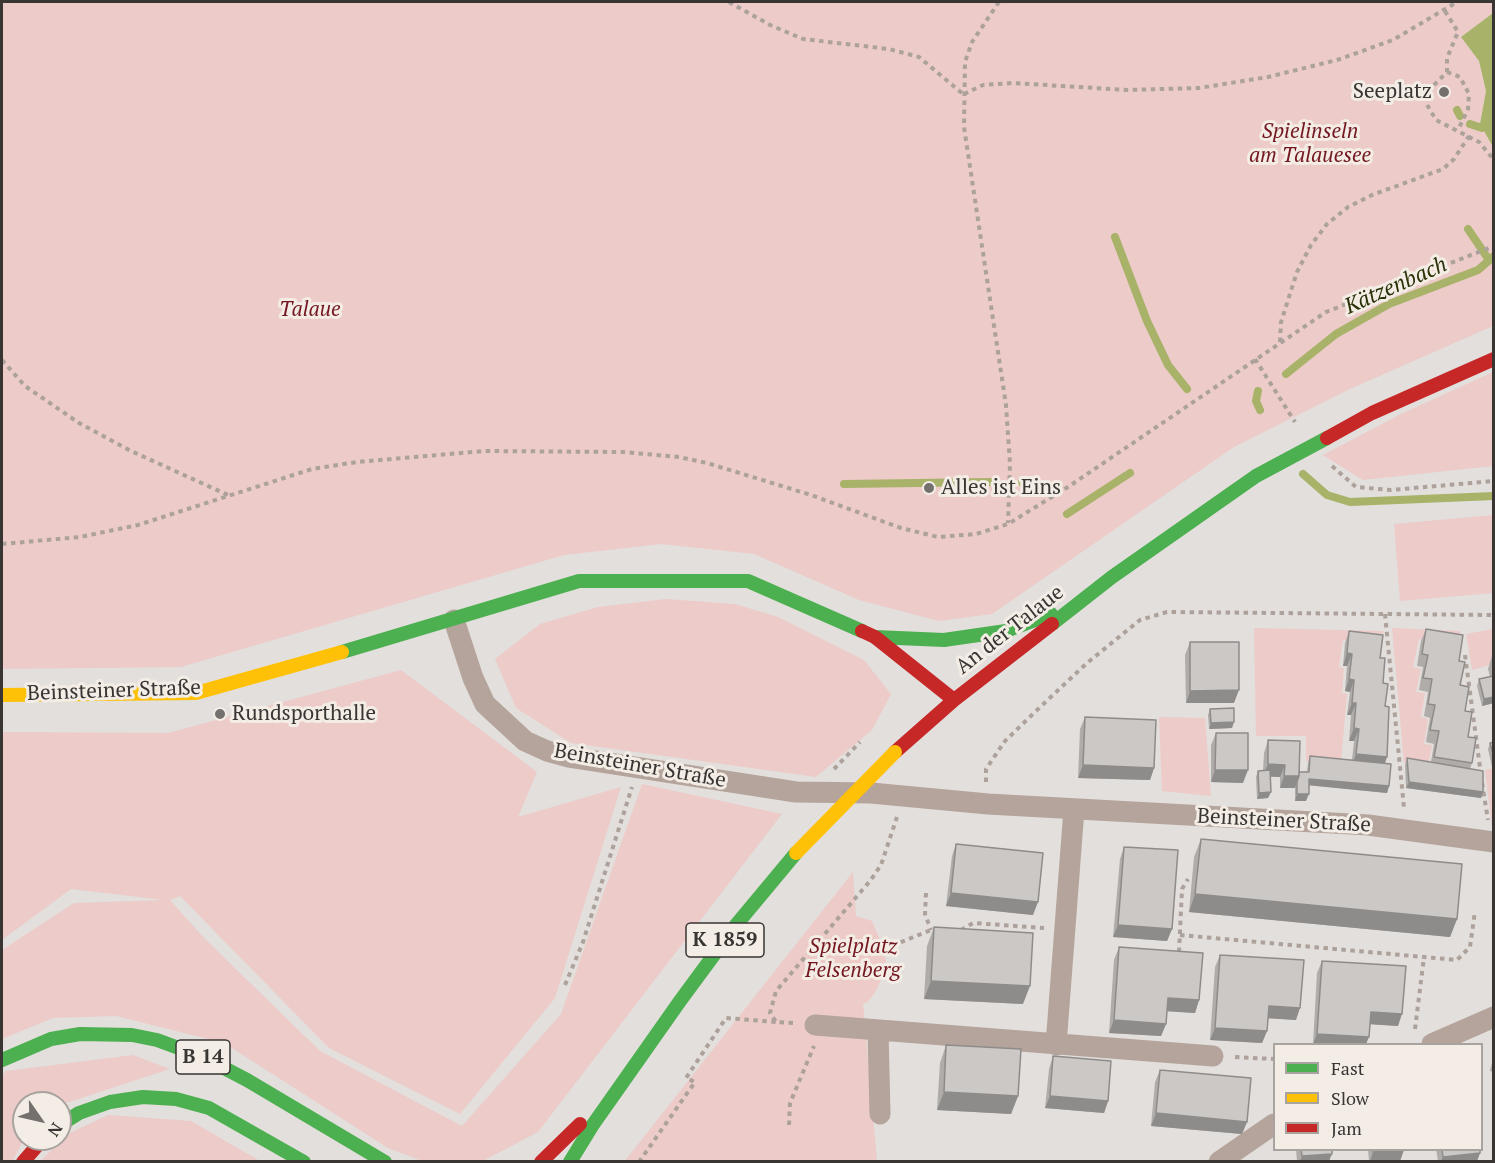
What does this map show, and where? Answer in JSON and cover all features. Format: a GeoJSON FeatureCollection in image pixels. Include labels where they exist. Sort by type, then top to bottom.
{"type":"FeatureCollection","features":[{"type":"Feature","properties":{"kind":"main road","name":"An der Talaue"},"geometry":{"type":"LineString","coordinates":[[454,620],[579,581],[748,581],[875,637],[954,700],[1079,603],[1256,476],[1372,413],[1494,359]]}},
{"type":"Feature","properties":{"kind":"main road"},"geometry":{"type":"LineString","coordinates":[[875,637],[944,640],[1006,631],[1079,603]]}},
{"type":"Feature","properties":{"kind":"main road","name":"Beinsteiner Straße"},"geometry":{"type":"LineString","coordinates":[[2,694],[196,693],[454,620]]}},
{"type":"Feature","properties":{"kind":"main road","name":"K 1859"},"geometry":{"type":"LineString","coordinates":[[570,1161],[618,1088],[736,925],[796,853],[895,752],[954,700]]}},
{"type":"Feature","properties":{"kind":"main road","name":"B 14"},"geometry":{"type":"LineString","coordinates":[[2,1060],[16,1052],[51,1039],[80,1034],[132,1035],[157,1040],[203,1057],[247,1080],[385,1161]]}},
{"type":"Feature","properties":{"kind":"main road"},"geometry":{"type":"LineString","coordinates":[[541,1161],[618,1088]]}},
{"type":"Feature","properties":{"kind":"main road","name":"B 14"},"geometry":{"type":"LineString","coordinates":[[72,1117],[110,1102],[143,1097],[176,1099],[209,1108],[304,1161]]}},
{"type":"Feature","properties":{"kind":"street","name":"Beinsteiner Straße"},"geometry":{"type":"LineString","coordinates":[[454,620],[473,678],[485,704],[525,741],[547,751],[569,757],[796,792],[871,793],[988,804],[1368,825],[1492,842]]}},
{"type":"Feature","properties":{"kind":"street"},"geometry":{"type":"LineString","coordinates":[[1056,1045],[1074,809]]}},
{"type":"Feature","properties":{"kind":"street"},"geometry":{"type":"LineString","coordinates":[[1423,1039],[1494,1017]]}},
{"type":"Feature","properties":{"kind":"street"},"geometry":{"type":"LineString","coordinates":[[815,1025],[1213,1056]]}},
{"type":"Feature","properties":{"kind":"street"},"geometry":{"type":"LineString","coordinates":[[878,1030],[880,1114]]}},
{"type":"Feature","properties":{"kind":"street"},"geometry":{"type":"LineString","coordinates":[[1219,1161],[1273,1125]]}},
{"type":"Feature","properties":{"kind":"path"},"geometry":{"type":"LineString","coordinates":[[729,2],[770,25],[803,39],[889,49],[919,57],[964,94]]}},
{"type":"Feature","properties":{"kind":"path"},"geometry":{"type":"LineString","coordinates":[[999,2],[972,42],[965,62],[964,127],[1006,405],[1010,463],[1008,524]]}},
{"type":"Feature","properties":{"kind":"path"},"geometry":{"type":"LineString","coordinates":[[964,94],[983,85],[1013,83],[1127,90],[1199,88],[1268,77],[1365,51],[1394,40],[1457,2]]}},
{"type":"Feature","properties":{"kind":"path"},"geometry":{"type":"LineString","coordinates":[[1444,11],[1458,32],[1448,58],[1447,72],[1430,90],[1426,103],[1436,120],[1479,142],[1494,160]]}},
{"type":"Feature","properties":{"kind":"path"},"geometry":{"type":"LineString","coordinates":[[1447,72],[1460,77],[1469,94],[1468,110],[1458,130]]}},
{"type":"Feature","properties":{"kind":"path"},"geometry":{"type":"LineString","coordinates":[[1280,342],[1281,322],[1297,272],[1311,245],[1328,224],[1348,207],[1372,195],[1443,169],[1454,159],[1469,136]]}},
{"type":"Feature","properties":{"kind":"path"},"geometry":{"type":"LineString","coordinates":[[2,544],[80,537],[138,525],[312,470],[357,462],[484,451],[623,452],[707,463],[810,495],[901,528],[939,537],[976,534],[1008,524],[1068,487],[1326,312],[1494,246]]}},
{"type":"Feature","properties":{"kind":"path"},"geometry":{"type":"LineString","coordinates":[[1255,359],[1295,422]]}},
{"type":"Feature","properties":{"kind":"path"},"geometry":{"type":"LineString","coordinates":[[2,360],[25,386],[79,423],[131,451],[228,495]]}},
{"type":"Feature","properties":{"kind":"path"},"geometry":{"type":"LineString","coordinates":[[1328,462],[1356,487],[1391,490],[1494,481]]}},
{"type":"Feature","properties":{"kind":"path"},"geometry":{"type":"LineString","coordinates":[[988,804],[986,769],[1005,741],[1088,663],[1140,620],[1167,612],[1494,615]]}},
{"type":"Feature","properties":{"kind":"path"},"geometry":{"type":"LineString","coordinates":[[1385,614],[1406,830]]}},
{"type":"Feature","properties":{"kind":"path"},"geometry":{"type":"LineString","coordinates":[[1465,655],[1492,842]]}},
{"type":"Feature","properties":{"kind":"path"},"geometry":{"type":"LineString","coordinates":[[812,792],[860,742]]}},
{"type":"Feature","properties":{"kind":"path"},"geometry":{"type":"LineString","coordinates":[[565,985],[609,864],[636,767]]}},
{"type":"Feature","properties":{"kind":"path"},"geometry":{"type":"LineString","coordinates":[[776,1022],[770,1013],[776,991],[870,881],[881,865],[890,839]]}},
{"type":"Feature","properties":{"kind":"path"},"geometry":{"type":"LineString","coordinates":[[1179,952],[1182,890],[1188,879]]}},
{"type":"Feature","properties":{"kind":"path"},"geometry":{"type":"LineString","coordinates":[[926,893],[925,914],[931,930]]}},
{"type":"Feature","properties":{"kind":"path"},"geometry":{"type":"LineString","coordinates":[[1180,935],[1457,960],[1470,947],[1475,911]]}},
{"type":"Feature","properties":{"kind":"path"},"geometry":{"type":"LineString","coordinates":[[957,933],[973,923],[1065,929]]}},
{"type":"Feature","properties":{"kind":"path"},"geometry":{"type":"LineString","coordinates":[[884,949],[931,930],[939,931]]}},
{"type":"Feature","properties":{"kind":"path"},"geometry":{"type":"LineString","coordinates":[[1423,1039],[1424,957]]}},
{"type":"Feature","properties":{"kind":"path"},"geometry":{"type":"LineString","coordinates":[[639,1161],[695,1082],[686,1078],[726,1018],[815,1025],[814,1048],[790,1103],[789,1125]]}},
{"type":"Feature","properties":{"kind":"path"},"geometry":{"type":"LineString","coordinates":[[1213,1056],[1273,1059]]}},
{"type":"Feature","properties":{"kind":"green space","name":"Talaue"},"geometry":{"type":"Polygon","coordinates":[[[2,2],[1493,2],[1493,13],[1461,37],[1479,61],[1486,91],[1480,124],[1493,147],[1493,326],[1350,389],[1234,447],[992,614],[939,621],[859,600],[754,554],[661,544],[564,555],[181,667],[2,669],[2,2]]]}},
{"type":"Feature","properties":{"kind":"green space"},"geometry":{"type":"Polygon","coordinates":[[[1493,372],[1493,466],[1363,480],[1323,455],[1401,414],[1493,372]]]}},
{"type":"Feature","properties":{"kind":"green space"},"geometry":{"type":"Polygon","coordinates":[[[1493,515],[1493,593],[1400,601],[1394,524],[1493,515]]]}},
{"type":"Feature","properties":{"kind":"green space"},"geometry":{"type":"Polygon","coordinates":[[[666,599],[735,604],[778,617],[864,660],[891,694],[872,730],[816,777],[571,743],[516,708],[495,659],[540,624],[598,607],[666,599]]]}},
{"type":"Feature","properties":{"kind":"green space"},"geometry":{"type":"Polygon","coordinates":[[[1254,628],[1383,631],[1383,644],[1343,640],[1339,667],[1344,668],[1342,693],[1347,694],[1341,762],[1306,761],[1306,736],[1256,736],[1254,628]]]}},
{"type":"Feature","properties":{"kind":"green space"},"geometry":{"type":"Polygon","coordinates":[[[1392,628],[1460,631],[1460,644],[1419,639],[1413,667],[1421,669],[1416,692],[1425,693],[1421,717],[1428,719],[1424,744],[1432,745],[1428,767],[1404,763],[1392,628]]]}},
{"type":"Feature","properties":{"kind":"green space"},"geometry":{"type":"Polygon","coordinates":[[[1493,629],[1493,664],[1472,670],[1466,634],[1493,629]]]}},
{"type":"Feature","properties":{"kind":"green space"},"geometry":{"type":"Polygon","coordinates":[[[401,670],[537,772],[518,817],[621,787],[555,998],[460,1114],[329,1048],[180,896],[170,900],[204,938],[320,1051],[462,1126],[561,1014],[642,784],[782,814],[538,1132],[483,1161],[422,1161],[388,1148],[224,1043],[116,1016],[53,1018],[2,1039],[2,950],[74,903],[164,900],[71,889],[2,940],[2,732],[168,733],[401,670]]]}},
{"type":"Feature","properties":{"kind":"green space"},"geometry":{"type":"Polygon","coordinates":[[[1159,717],[1205,718],[1211,796],[1162,791],[1159,717]]]}},
{"type":"Feature","properties":{"kind":"green space"},"geometry":{"type":"Polygon","coordinates":[[[1493,768],[1494,827],[1492,827],[1485,770],[1493,768]]]}},
{"type":"Feature","properties":{"kind":"green space","name":"Spielplatz Felsenberg"},"geometry":{"type":"Polygon","coordinates":[[[853,872],[856,916],[872,921],[883,947],[887,966],[876,991],[867,1003],[863,1003],[877,1161],[624,1162],[853,872]]]}},
{"type":"Feature","properties":{"kind":"green space"},"geometry":{"type":"Polygon","coordinates":[[[133,1055],[170,1069],[72,1101],[72,1091],[12,1091],[12,1151],[18,1151],[12,1162],[2,1161],[2,1075],[6,1071],[133,1055]]]}},
{"type":"Feature","properties":{"kind":"green space"},"geometry":{"type":"Polygon","coordinates":[[[108,1115],[191,1121],[260,1161],[39,1162],[51,1151],[72,1151],[72,1132],[108,1115]]]}},
{"type":"Feature","properties":{"kind":"shaded area"},"geometry":{"type":"Polygon","coordinates":[[[1493,13],[1493,147],[1480,124],[1486,91],[1479,61],[1461,37],[1493,13]]]}},
{"type":"Feature","properties":{"kind":"building"},"geometry":{"type":"Polygon","coordinates":[[[1426,629],[1463,635],[1459,661],[1465,662],[1460,685],[1469,687],[1465,711],[1472,712],[1468,737],[1476,738],[1472,763],[1434,757],[1439,731],[1430,730],[1435,705],[1428,704],[1432,679],[1423,678],[1428,655],[1422,654],[1426,629]]]}},
{"type":"Feature","properties":{"kind":"building"},"geometry":{"type":"Polygon","coordinates":[[[1349,631],[1383,635],[1380,658],[1385,658],[1383,683],[1388,684],[1385,706],[1389,707],[1387,757],[1356,754],[1359,729],[1354,728],[1356,703],[1352,703],[1354,680],[1349,679],[1352,654],[1347,653],[1349,631]]]}},
{"type":"Feature","properties":{"kind":"building"},"geometry":{"type":"Polygon","coordinates":[[[1190,642],[1239,642],[1239,690],[1190,691],[1190,642]]]}},
{"type":"Feature","properties":{"kind":"building"},"geometry":{"type":"Polygon","coordinates":[[[1493,676],[1494,697],[1484,699],[1479,679],[1493,676]]]}},
{"type":"Feature","properties":{"kind":"building"},"geometry":{"type":"Polygon","coordinates":[[[1234,708],[1234,722],[1211,723],[1210,709],[1234,708]]]}},
{"type":"Feature","properties":{"kind":"building"},"geometry":{"type":"Polygon","coordinates":[[[1085,717],[1156,720],[1154,768],[1083,765],[1085,717]]]}},
{"type":"Feature","properties":{"kind":"building"},"geometry":{"type":"Polygon","coordinates":[[[1216,733],[1248,733],[1248,770],[1215,770],[1216,733]]]}},
{"type":"Feature","properties":{"kind":"building"},"geometry":{"type":"Polygon","coordinates":[[[1268,740],[1300,741],[1299,776],[1284,776],[1285,765],[1268,764],[1268,740]]]}},
{"type":"Feature","properties":{"kind":"building"},"geometry":{"type":"Polygon","coordinates":[[[1494,742],[1494,757],[1490,743],[1494,742]]]}},
{"type":"Feature","properties":{"kind":"building"},"geometry":{"type":"Polygon","coordinates":[[[1310,756],[1391,764],[1389,786],[1309,779],[1309,794],[1297,794],[1299,772],[1309,772],[1310,756]]]}},
{"type":"Feature","properties":{"kind":"building"},"geometry":{"type":"Polygon","coordinates":[[[1407,758],[1483,771],[1483,792],[1409,782],[1407,758]]]}},
{"type":"Feature","properties":{"kind":"building"},"geometry":{"type":"Polygon","coordinates":[[[1270,770],[1271,792],[1259,793],[1258,771],[1270,770]]]}},
{"type":"Feature","properties":{"kind":"building"},"geometry":{"type":"Polygon","coordinates":[[[1201,839],[1462,864],[1457,919],[1195,894],[1201,839]]]}},
{"type":"Feature","properties":{"kind":"building"},"geometry":{"type":"Polygon","coordinates":[[[956,844],[1043,853],[1038,902],[951,893],[956,844]]]}},
{"type":"Feature","properties":{"kind":"building"},"geometry":{"type":"Polygon","coordinates":[[[1124,847],[1178,850],[1172,929],[1118,925],[1124,847]]]}},
{"type":"Feature","properties":{"kind":"building"},"geometry":{"type":"Polygon","coordinates":[[[934,927],[1033,933],[1030,986],[931,981],[934,927]]]}},
{"type":"Feature","properties":{"kind":"building"},"geometry":{"type":"Polygon","coordinates":[[[1119,947],[1203,953],[1199,1000],[1168,998],[1166,1024],[1114,1020],[1119,947]]]}},
{"type":"Feature","properties":{"kind":"building"},"geometry":{"type":"Polygon","coordinates":[[[1220,955],[1304,960],[1300,1008],[1269,1006],[1267,1031],[1215,1028],[1220,955]]]}},
{"type":"Feature","properties":{"kind":"building"},"geometry":{"type":"Polygon","coordinates":[[[1322,961],[1406,966],[1402,1014],[1371,1012],[1369,1037],[1317,1034],[1322,961]]]}},
{"type":"Feature","properties":{"kind":"building"},"geometry":{"type":"Polygon","coordinates":[[[946,1045],[1021,1049],[1018,1096],[944,1092],[946,1045]]]}},
{"type":"Feature","properties":{"kind":"building"},"geometry":{"type":"Polygon","coordinates":[[[1053,1056],[1111,1061],[1108,1101],[1050,1096],[1053,1056]]]}},
{"type":"Feature","properties":{"kind":"building"},"geometry":{"type":"Polygon","coordinates":[[[1160,1070],[1251,1078],[1247,1122],[1156,1113],[1160,1070]]]}},
{"type":"Feature","properties":{"kind":"building"},"geometry":{"type":"Polygon","coordinates":[[[1301,1151],[1332,1151],[1332,1154],[1302,1156],[1301,1151]]]}},
{"type":"Feature","properties":{"kind":"building"},"geometry":{"type":"Polygon","coordinates":[[[1442,1151],[1480,1151],[1480,1153],[1443,1157],[1442,1151]]]}},
{"type":"Feature","properties":{"kind":"waterway"},"geometry":{"type":"LineString","coordinates":[[1457,110],[1460,116]]}},
{"type":"Feature","properties":{"kind":"waterway"},"geometry":{"type":"LineString","coordinates":[[1470,124],[1482,128]]}},
{"type":"Feature","properties":{"kind":"waterway"},"geometry":{"type":"LineString","coordinates":[[1468,229],[1489,260]]}},
{"type":"Feature","properties":{"kind":"waterway"},"geometry":{"type":"LineString","coordinates":[[1115,237],[1147,321],[1168,365],[1187,389]]}},
{"type":"Feature","properties":{"kind":"waterway","name":"Kätzenbach"},"geometry":{"type":"LineString","coordinates":[[1286,374],[1336,334],[1389,304],[1478,270],[1494,256]]}},
{"type":"Feature","properties":{"kind":"waterway","name":"Kätzenbach"},"geometry":{"type":"LineString","coordinates":[[1258,391],[1256,401],[1260,410]]}},
{"type":"Feature","properties":{"kind":"waterway"},"geometry":{"type":"LineString","coordinates":[[1067,514],[1130,473]]}},
{"type":"Feature","properties":{"kind":"waterway","name":"Kätzenbach"},"geometry":{"type":"LineString","coordinates":[[1303,474],[1327,495],[1350,502],[1494,496]]}},
{"type":"Feature","properties":{"kind":"waterway"},"geometry":{"type":"LineString","coordinates":[[844,484],[992,482]]}},
{"type":"Feature","properties":{"kind":"waterway"},"geometry":{"type":"LineString","coordinates":[[1022,482],[1027,490],[1036,492],[1043,490]]}},
{"type":"Feature","properties":{"kind":"traffic: fast"},"geometry":{"type":"LineString","coordinates":[[1052,624],[1112,577],[1256,476],[1327,438]]}},
{"type":"Feature","properties":{"kind":"traffic: fast"},"geometry":{"type":"LineString","coordinates":[[342,652],[579,581],[748,581],[862,631]]}},
{"type":"Feature","properties":{"kind":"traffic: fast"},"geometry":{"type":"LineString","coordinates":[[875,637],[944,640],[1006,631],[1051,614]]}},
{"type":"Feature","properties":{"kind":"traffic: fast"},"geometry":{"type":"LineString","coordinates":[[570,1162],[592,1126],[680,1001],[736,925],[796,853]]}},
{"type":"Feature","properties":{"kind":"traffic: fast"},"geometry":{"type":"LineString","coordinates":[[2,1060],[51,1039],[80,1034],[132,1035],[157,1040],[203,1057],[247,1080],[385,1162]]}},
{"type":"Feature","properties":{"kind":"traffic: fast"},"geometry":{"type":"LineString","coordinates":[[72,1117],[110,1102],[143,1097],[176,1099],[209,1108],[304,1162]]}},
{"type":"Feature","properties":{"kind":"traffic: slow"},"geometry":{"type":"LineString","coordinates":[[2,695],[196,693],[342,652]]}},
{"type":"Feature","properties":{"kind":"traffic: slow"},"geometry":{"type":"LineString","coordinates":[[796,853],[895,752]]}},
{"type":"Feature","properties":{"kind":"traffic: jam"},"geometry":{"type":"LineString","coordinates":[[1327,438],[1372,413],[1494,359]]}},
{"type":"Feature","properties":{"kind":"traffic: jam"},"geometry":{"type":"LineString","coordinates":[[862,631],[875,637],[954,700],[1052,624]]}},
{"type":"Feature","properties":{"kind":"traffic: jam"},"geometry":{"type":"LineString","coordinates":[[895,752],[954,700]]}},
{"type":"Feature","properties":{"kind":"traffic: jam"},"geometry":{"type":"LineString","coordinates":[[541,1162],[580,1124]]}},
{"type":"Feature","properties":{"kind":"traffic: jam"},"geometry":{"type":"LineString","coordinates":[[23,1162],[33,1151]]}},
{"type":"Feature","properties":{"kind":"place","name":"Seeplatz"},"geometry":{"type":"Point","coordinates":[1444,92]}},
{"type":"Feature","properties":{"kind":"place","name":"Alles ist Eins"},"geometry":{"type":"Point","coordinates":[929,488]}},
{"type":"Feature","properties":{"kind":"place","name":"Rundsporthalle"},"geometry":{"type":"Point","coordinates":[220,714]}},
{"type":"Feature","properties":{"kind":"park label","name":"Spielinseln am Talauesee"},"geometry":{"type":"Point","coordinates":[1310,144]}}]}
